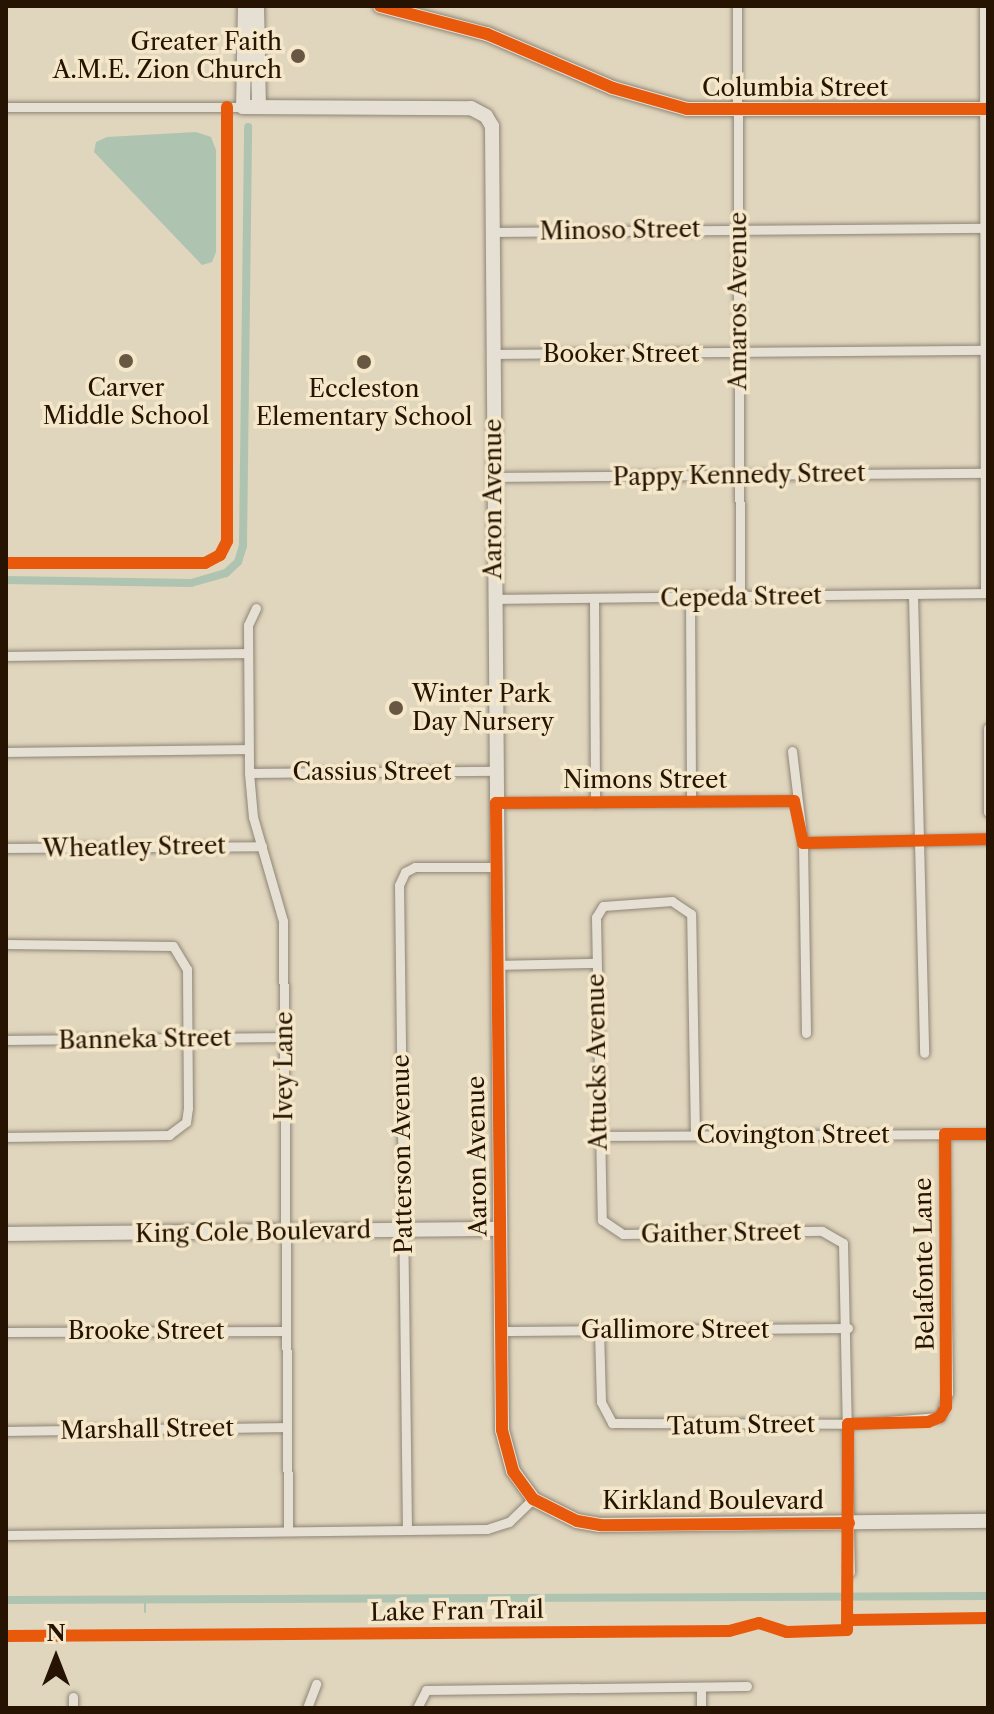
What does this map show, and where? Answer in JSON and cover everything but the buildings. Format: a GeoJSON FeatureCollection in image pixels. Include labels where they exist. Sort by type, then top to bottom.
{"type":"FeatureCollection","features":[{"type":"Feature","properties":{"kind":"street"},"geometry":{"type":"LineString","coordinates":[[245,6],[251,107]]}},
{"type":"Feature","properties":{"kind":"street"},"geometry":{"type":"LineString","coordinates":[[251,107],[257,6]]}},
{"type":"Feature","properties":{"kind":"street","name":"Columbia Street"},"geometry":{"type":"LineString","coordinates":[[380,6],[487,34],[637,96],[687,109],[737,112],[986,109]]}},
{"type":"Feature","properties":{"kind":"street","name":"Amaros Avenue"},"geometry":{"type":"LineString","coordinates":[[737,6],[740,597]]}},
{"type":"Feature","properties":{"kind":"street"},"geometry":{"type":"LineString","coordinates":[[984,6],[987,593]]}},
{"type":"Feature","properties":{"kind":"street"},"geometry":{"type":"LineString","coordinates":[[6,107],[251,107]]}},
{"type":"Feature","properties":{"kind":"street","name":"Aaron Avenue"},"geometry":{"type":"LineString","coordinates":[[251,107],[471,108],[486,116],[492,126],[501,1331],[505,1449],[513,1471],[533,1499]]}},
{"type":"Feature","properties":{"kind":"street","name":"Minoso Street"},"geometry":{"type":"LineString","coordinates":[[493,232],[986,228]]}},
{"type":"Feature","properties":{"kind":"street","name":"Booker Street"},"geometry":{"type":"LineString","coordinates":[[493,354],[987,350]]}},
{"type":"Feature","properties":{"kind":"street","name":"Pappy Kennedy Street"},"geometry":{"type":"LineString","coordinates":[[493,477],[985,473]]}},
{"type":"Feature","properties":{"kind":"street","name":"Cepeda Street"},"geometry":{"type":"LineString","coordinates":[[494,599],[987,593]]}},
{"type":"Feature","properties":{"kind":"street"},"geometry":{"type":"LineString","coordinates":[[913,595],[922,841],[924,1053]]}},
{"type":"Feature","properties":{"kind":"street"},"geometry":{"type":"LineString","coordinates":[[594,598],[595,803]]}},
{"type":"Feature","properties":{"kind":"street"},"geometry":{"type":"LineString","coordinates":[[690,598],[691,802]]}},
{"type":"Feature","properties":{"kind":"street","name":"Ivey Lane"},"geometry":{"type":"LineString","coordinates":[[256,608],[248,625],[249,773],[262,846],[283,921],[288,1531]]}},
{"type":"Feature","properties":{"kind":"street"},"geometry":{"type":"LineString","coordinates":[[6,656],[248,653]]}},
{"type":"Feature","properties":{"kind":"street"},"geometry":{"type":"LineString","coordinates":[[988,728],[988,812]]}},
{"type":"Feature","properties":{"kind":"street"},"geometry":{"type":"LineString","coordinates":[[6,752],[248,749]]}},
{"type":"Feature","properties":{"kind":"street"},"geometry":{"type":"LineString","coordinates":[[792,751],[794,801],[803,843],[806,1033]]}},
{"type":"Feature","properties":{"kind":"street","name":"Cassius Street"},"geometry":{"type":"LineString","coordinates":[[249,773],[496,771]]}},
{"type":"Feature","properties":{"kind":"street","name":"Nimons Street"},"geometry":{"type":"LineString","coordinates":[[496,803],[794,801]]}},
{"type":"Feature","properties":{"kind":"street"},"geometry":{"type":"LineString","coordinates":[[803,843],[988,839]]}},
{"type":"Feature","properties":{"kind":"street","name":"Wheatley Street"},"geometry":{"type":"LineString","coordinates":[[6,848],[262,846]]}},
{"type":"Feature","properties":{"kind":"street","name":"Patterson Avenue"},"geometry":{"type":"LineString","coordinates":[[407,1530],[399,885],[405,872],[415,867],[497,867]]}},
{"type":"Feature","properties":{"kind":"street","name":"Attucks Avenue"},"geometry":{"type":"LineString","coordinates":[[599,1208],[596,917],[603,906],[615,902],[672,901],[682,904],[694,925],[695,1135]]}},
{"type":"Feature","properties":{"kind":"street"},"geometry":{"type":"LineString","coordinates":[[6,944],[159,943],[173,946],[187,969],[188,1038],[186,1122],[169,1135],[6,1137]]}},
{"type":"Feature","properties":{"kind":"street"},"geometry":{"type":"LineString","coordinates":[[498,965],[596,963]]}},
{"type":"Feature","properties":{"kind":"street","name":"Banneka Street"},"geometry":{"type":"LineString","coordinates":[[6,1040],[284,1037]]}},
{"type":"Feature","properties":{"kind":"street","name":"Belafonte Lane"},"geometry":{"type":"LineString","coordinates":[[945,1134],[948,1393]]}},
{"type":"Feature","properties":{"kind":"street","name":"Covington Street"},"geometry":{"type":"LineString","coordinates":[[598,1136],[988,1134]]}},
{"type":"Feature","properties":{"kind":"street","name":"Gaither Street"},"geometry":{"type":"LineString","coordinates":[[599,1208],[611,1231],[623,1234],[822,1231],[843,1243],[847,1254],[848,1328]]}},
{"type":"Feature","properties":{"kind":"street","name":"King Cole Boulevard"},"geometry":{"type":"LineString","coordinates":[[6,1234],[500,1229]]}},
{"type":"Feature","properties":{"kind":"street"},"geometry":{"type":"LineString","coordinates":[[848,1328],[850,1572]]}},
{"type":"Feature","properties":{"kind":"street","name":"Gallimore Street"},"geometry":{"type":"LineString","coordinates":[[501,1331],[848,1328]]}},
{"type":"Feature","properties":{"kind":"street","name":"Tatum Street"},"geometry":{"type":"LineString","coordinates":[[599,1330],[601,1402],[612,1423],[928,1422],[940,1417],[948,1393]]}},
{"type":"Feature","properties":{"kind":"street","name":"Brooke Street"},"geometry":{"type":"LineString","coordinates":[[6,1332],[286,1331]]}},
{"type":"Feature","properties":{"kind":"street","name":"Marshall Street"},"geometry":{"type":"LineString","coordinates":[[6,1431],[287,1427]]}},
{"type":"Feature","properties":{"kind":"street"},"geometry":{"type":"LineString","coordinates":[[6,1535],[487,1529],[509,1522],[533,1499]]}},
{"type":"Feature","properties":{"kind":"street","name":"Kirkland Boulevard"},"geometry":{"type":"LineString","coordinates":[[533,1499],[577,1521],[600,1525],[988,1521]]}},
{"type":"Feature","properties":{"kind":"street"},"geometry":{"type":"LineString","coordinates":[[307,1708],[316,1684]]}},
{"type":"Feature","properties":{"kind":"street"},"geometry":{"type":"LineString","coordinates":[[417,1708],[426,1690],[747,1686]]}},
{"type":"Feature","properties":{"kind":"street"},"geometry":{"type":"LineString","coordinates":[[701,1687],[701,1708]]}},
{"type":"Feature","properties":{"kind":"shaded area"},"geometry":{"type":"Polygon","coordinates":[[[196,132],[211,137],[216,150],[216,252],[212,262],[202,265],[94,152],[96,142],[107,137],[196,132]]]}},
{"type":"Feature","properties":{"kind":"waterway"},"geometry":{"type":"LineString","coordinates":[[6,580],[191,583],[226,573],[238,562],[243,546],[248,127]]}},
{"type":"Feature","properties":{"kind":"waterway"},"geometry":{"type":"LineString","coordinates":[[6,1600],[988,1596]]}},
{"type":"Feature","properties":{"kind":"waterway"},"geometry":{"type":"LineString","coordinates":[[145,1599],[145,1612]]}},
{"type":"Feature","properties":{"kind":"cycle path"},"geometry":{"type":"LineString","coordinates":[[380,6],[487,34],[613,88],[687,109],[988,109]]}},
{"type":"Feature","properties":{"kind":"cycle path"},"geometry":{"type":"LineString","coordinates":[[6,563],[205,563],[220,555],[227,541],[227,107]]}},
{"type":"Feature","properties":{"kind":"cycle path"},"geometry":{"type":"LineString","coordinates":[[849,1523],[600,1525],[577,1521],[533,1499],[513,1471],[502,1430],[496,803],[794,801],[803,843],[988,839]]}},
{"type":"Feature","properties":{"kind":"cycle path","name":"Lake Fran Trail"},"geometry":{"type":"LineString","coordinates":[[6,1636],[729,1631],[759,1623],[787,1632],[847,1630],[848,1424],[928,1422],[940,1417],[946,1407],[945,1134],[988,1134]]}},
{"type":"Feature","properties":{"kind":"cycle path"},"geometry":{"type":"LineString","coordinates":[[851,1620],[988,1618]]}},
{"type":"Feature","properties":{"kind":"place","name":"Greater Faith A.M.E. Zion Church"},"geometry":{"type":"Point","coordinates":[298,56]}},
{"type":"Feature","properties":{"kind":"place","name":"Carver Middle School"},"geometry":{"type":"Point","coordinates":[126,361]}},
{"type":"Feature","properties":{"kind":"place","name":"Eccleston Elementary School"},"geometry":{"type":"Point","coordinates":[364,362]}},
{"type":"Feature","properties":{"kind":"place","name":"Winter Park Day Nursery"},"geometry":{"type":"Point","coordinates":[396,708]}}]}
